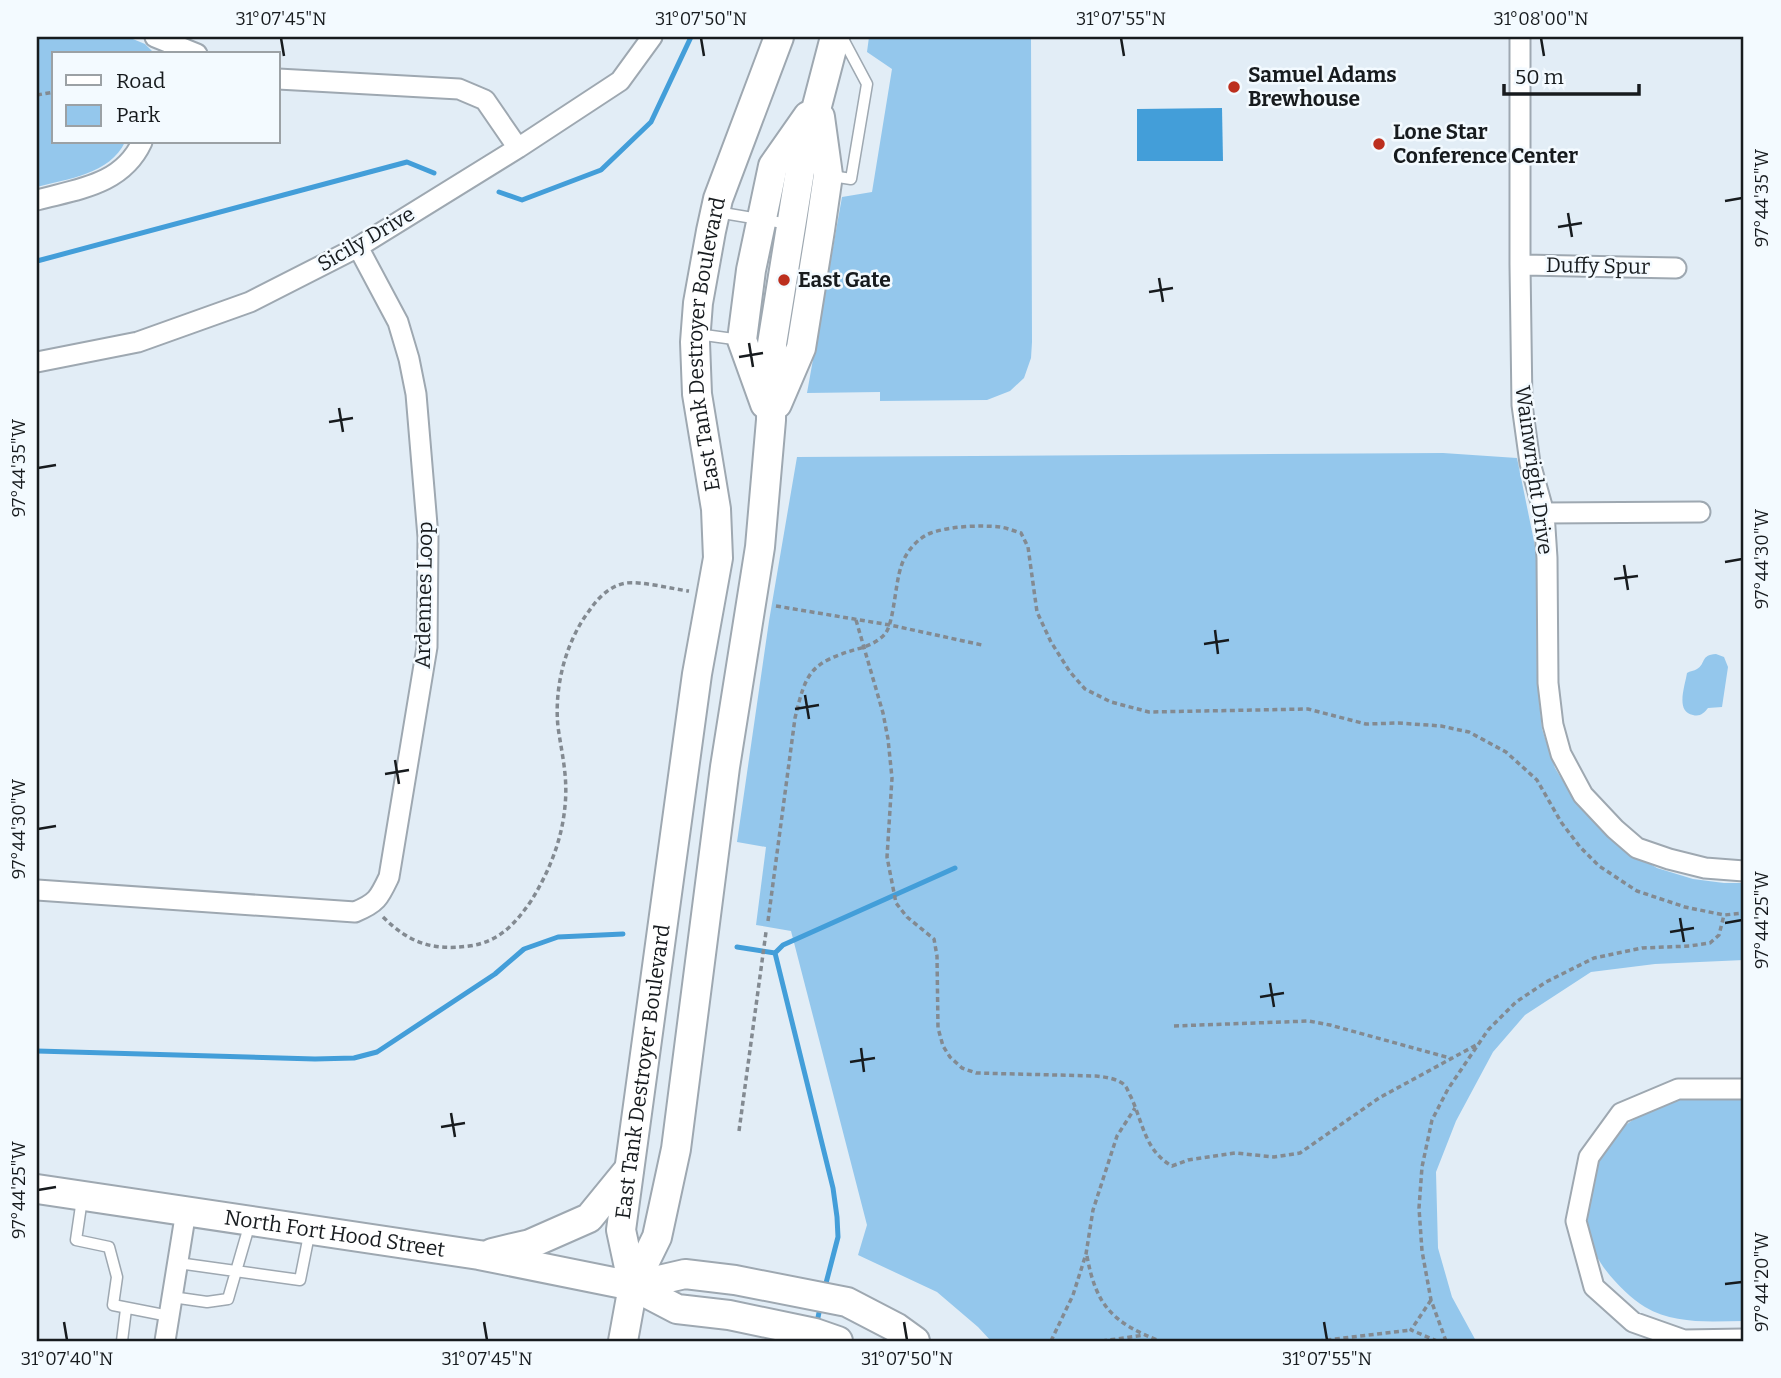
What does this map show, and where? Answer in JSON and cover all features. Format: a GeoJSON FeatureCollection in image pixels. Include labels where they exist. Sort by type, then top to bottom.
{"type":"FeatureCollection","features":[{"type":"Feature","properties":{"kind":"street"},"geometry":{"type":"LineString","coordinates":[[155,37],[185,52]]}},
{"type":"Feature","properties":{"kind":"street","name":"Sicily Drive"},"geometry":{"type":"LineString","coordinates":[[37,362],[138,342],[225,311],[250,302],[358,247],[620,81],[652,37]]}},
{"type":"Feature","properties":{"kind":"street","name":"East Tank Destroyer Boulevard"},"geometry":{"type":"LineString","coordinates":[[633,1286],[621,1230],[697,674],[718,558],[716,509],[697,394],[698,303],[718,199],[779,37]]}},
{"type":"Feature","properties":{"kind":"street","name":"East Tank Destroyer Boulevard"},"geometry":{"type":"LineString","coordinates":[[633,1286],[657,1237],[676,1149],[725,767],[760,547],[771,420],[774,344],[795,225],[800,171],[835,37]]}},
{"type":"Feature","properties":{"kind":"street","name":"Wainwright Drive"},"geometry":{"type":"LineString","coordinates":[[1520,37],[1522,405],[1530,463],[1544,513],[1548,683],[1553,725],[1562,754],[1583,795],[1637,848],[1705,868],[1744,871]]}},
{"type":"Feature","properties":{"kind":"street"},"geometry":{"type":"LineString","coordinates":[[280,79],[459,89],[485,100],[518,148]]}},
{"type":"Feature","properties":{"kind":"street"},"geometry":{"type":"LineString","coordinates":[[37,200],[111,178],[126,166],[141,144]]}},
{"type":"Feature","properties":{"kind":"street","name":"Ardennes Loop"},"geometry":{"type":"LineString","coordinates":[[358,247],[398,322],[409,359],[416,394],[428,537],[427,647],[389,877],[372,905]]}},
{"type":"Feature","properties":{"kind":"street","name":"Duffy Spur"},"geometry":{"type":"LineString","coordinates":[[1520,265],[1676,268]]}},
{"type":"Feature","properties":{"kind":"street"},"geometry":{"type":"LineString","coordinates":[[1544,513],[1700,512]]}},
{"type":"Feature","properties":{"kind":"street"},"geometry":{"type":"LineString","coordinates":[[37,890],[355,912],[372,905]]}},
{"type":"Feature","properties":{"kind":"street"},"geometry":{"type":"LineString","coordinates":[[1744,1089],[1678,1090],[1621,1113],[1589,1157],[1576,1221],[1594,1287],[1633,1322],[1684,1340],[1744,1339]]}},
{"type":"Feature","properties":{"kind":"street"},"geometry":{"type":"LineString","coordinates":[[479,1255],[530,1244],[589,1218],[629,1169]]}},
{"type":"Feature","properties":{"kind":"street","name":"North Fort Hood Street"},"geometry":{"type":"LineString","coordinates":[[37,1189],[479,1255],[633,1286],[677,1309],[754,1320],[815,1333],[838,1341]]}},
{"type":"Feature","properties":{"kind":"street"},"geometry":{"type":"LineString","coordinates":[[165,1341],[186,1211]]}},
{"type":"Feature","properties":{"kind":"street","name":"North Fort Hood Street"},"geometry":{"type":"LineString","coordinates":[[633,1286],[685,1274],[797,1292],[847,1302],[897,1328],[915,1341]]}},
{"type":"Feature","properties":{"kind":"street"},"geometry":{"type":"LineString","coordinates":[[623,1341],[633,1286]]}},
{"type":"Feature","properties":{"kind":"lane"},"geometry":{"type":"LineString","coordinates":[[800,171],[851,179],[867,85],[842,37]]}},
{"type":"Feature","properties":{"kind":"lane"},"geometry":{"type":"LineString","coordinates":[[715,212],[795,225]]}},
{"type":"Feature","properties":{"kind":"lane"},"geometry":{"type":"LineString","coordinates":[[696,334],[774,344]]}},
{"type":"Feature","properties":{"kind":"lane"},"geometry":{"type":"LineString","coordinates":[[83,1196],[76,1240],[109,1247],[117,1278],[113,1305],[126,1309],[228,1299],[251,1221]]}},
{"type":"Feature","properties":{"kind":"lane"},"geometry":{"type":"LineString","coordinates":[[178,1263],[300,1280],[310,1230]]}},
{"type":"Feature","properties":{"kind":"lane"},"geometry":{"type":"LineString","coordinates":[[122,1341],[126,1309]]}},
{"type":"Feature","properties":{"kind":"path"},"geometry":{"type":"LineString","coordinates":[[768,922],[795,718],[802,688],[811,672],[823,662],[836,655],[864,647],[886,633],[890,625],[901,566],[910,547],[930,533],[969,527],[1003,527],[1021,533],[1028,547],[1037,612],[1051,642],[1069,672],[1086,689],[1111,702],[1149,712],[1308,709],[1366,724],[1441,726],[1469,732],[1506,752],[1536,780],[1580,848],[1600,866],[1637,891],[1685,907],[1724,915],[1744,913]]}},
{"type":"Feature","properties":{"kind":"path"},"geometry":{"type":"LineString","coordinates":[[372,905],[392,926],[415,941],[441,948],[471,946],[492,940],[510,928],[535,894],[553,859],[558,841],[566,788],[558,726],[560,681],[566,656],[584,617],[598,598],[625,583],[689,591]]}},
{"type":"Feature","properties":{"kind":"path"},"geometry":{"type":"LineString","coordinates":[[776,606],[890,625],[982,645]]}},
{"type":"Feature","properties":{"kind":"path"},"geometry":{"type":"LineString","coordinates":[[856,620],[888,739],[891,778],[887,857],[896,903],[907,917],[934,939],[937,956],[938,1028],[943,1046],[962,1068],[976,1073],[1113,1078],[1125,1084],[1150,1145],[1160,1160],[1172,1166],[1188,1160],[1236,1153],[1274,1157],[1300,1153],[1379,1098],[1478,1044]]}},
{"type":"Feature","properties":{"kind":"path"},"geometry":{"type":"LineString","coordinates":[[1446,1341],[1431,1300],[1422,1251],[1419,1208],[1422,1167],[1432,1120],[1448,1089],[1488,1030],[1516,1002],[1546,982],[1594,958],[1642,948],[1710,943],[1719,935],[1724,915]]}},
{"type":"Feature","properties":{"kind":"path"},"geometry":{"type":"LineString","coordinates":[[739,1131],[766,932]]}},
{"type":"Feature","properties":{"kind":"path"},"geometry":{"type":"LineString","coordinates":[[1174,1026],[1309,1021],[1450,1058]]}},
{"type":"Feature","properties":{"kind":"path"},"geometry":{"type":"LineString","coordinates":[[1051,1341],[1073,1295],[1086,1254],[1093,1210],[1117,1136],[1136,1107]]}},
{"type":"Feature","properties":{"kind":"path"},"geometry":{"type":"LineString","coordinates":[[1086,1254],[1091,1279],[1114,1317],[1160,1341]]}},
{"type":"Feature","properties":{"kind":"path"},"geometry":{"type":"LineString","coordinates":[[1411,1330],[1431,1300]]}},
{"type":"Feature","properties":{"kind":"path"},"geometry":{"type":"LineString","coordinates":[[1318,1341],[1411,1330],[1437,1341]]}},
{"type":"Feature","properties":{"kind":"path"},"geometry":{"type":"LineString","coordinates":[[1102,1341],[1144,1335]]}},
{"type":"Feature","properties":{"kind":"green space"},"geometry":{"type":"Polygon","coordinates":[[[37,37],[128,37],[145,44],[153,52],[52,52],[52,144],[124,144],[109,161],[87,174],[37,187],[37,37]]]}},
{"type":"Feature","properties":{"kind":"green space"},"geometry":{"type":"Polygon","coordinates":[[[869,37],[1031,37],[1031,358],[1024,378],[1010,391],[987,400],[880,401],[880,392],[807,393],[842,197],[872,192],[892,69],[867,52],[869,37]]]}},
{"type":"Feature","properties":{"kind":"green space"},"geometry":{"type":"Polygon","coordinates":[[[1443,453],[1517,458],[1536,551],[1537,678],[1542,729],[1555,768],[1578,806],[1620,846],[1657,868],[1693,879],[1744,883],[1744,960],[1655,964],[1591,972],[1525,1015],[1493,1052],[1456,1121],[1436,1172],[1438,1248],[1452,1297],[1476,1341],[991,1341],[937,1292],[858,1255],[867,1225],[791,931],[756,925],[766,847],[737,842],[769,621],[797,457],[1443,453]]]}},
{"type":"Feature","properties":{"kind":"green space"},"geometry":{"type":"Polygon","coordinates":[[[1716,654],[1724,657],[1728,667],[1722,707],[1708,708],[1698,715],[1687,713],[1682,698],[1687,673],[1700,667],[1708,656],[1716,654]]]}},
{"type":"Feature","properties":{"kind":"green space"},"geometry":{"type":"Polygon","coordinates":[[[1687,1097],[1744,1097],[1744,1321],[1681,1319],[1668,1317],[1645,1307],[1610,1276],[1595,1253],[1590,1238],[1590,1188],[1602,1155],[1611,1141],[1621,1129],[1644,1113],[1687,1097]]]}},
{"type":"Feature","properties":{"kind":"shaded area"},"geometry":{"type":"Polygon","coordinates":[[[1222,108],[1223,161],[1137,161],[1137,109],[1222,108]]]}},
{"type":"Feature","properties":{"kind":"waterway"},"geometry":{"type":"LineString","coordinates":[[499,192],[522,200],[601,170],[651,122],[691,37]]}},
{"type":"Feature","properties":{"kind":"waterway"},"geometry":{"type":"LineString","coordinates":[[37,261],[407,162],[434,173]]}},
{"type":"Feature","properties":{"kind":"waterway"},"geometry":{"type":"LineString","coordinates":[[775,953],[783,945],[955,868]]}},
{"type":"Feature","properties":{"kind":"waterway"},"geometry":{"type":"LineString","coordinates":[[37,1051],[354,1058],[377,1052],[495,974],[524,949],[558,937],[623,934]]}},
{"type":"Feature","properties":{"kind":"waterway"},"geometry":{"type":"LineString","coordinates":[[737,947],[775,953],[833,1188],[838,1237],[825,1287]]}},
{"type":"Feature","properties":{"kind":"waterway"},"geometry":{"type":"LineString","coordinates":[[817,1322],[820,1308]]}},
{"type":"Feature","properties":{"kind":"place","name":"Samuel Adams Brewhouse"},"geometry":{"type":"Point","coordinates":[1234,87]}},
{"type":"Feature","properties":{"kind":"place","name":"Lone Star Conference Center"},"geometry":{"type":"Point","coordinates":[1379,144]}},
{"type":"Feature","properties":{"kind":"place","name":"East Gate"},"geometry":{"type":"Point","coordinates":[784,280]}}]}
